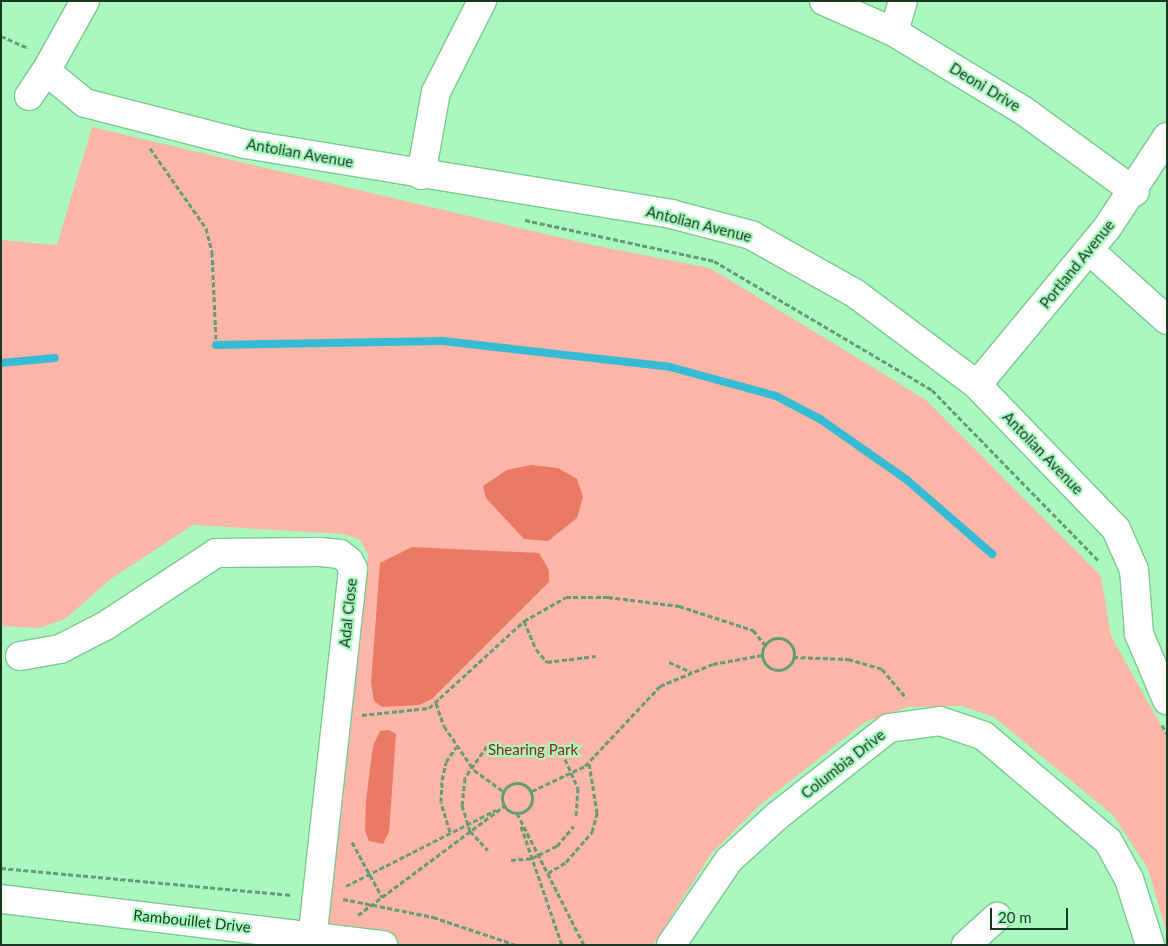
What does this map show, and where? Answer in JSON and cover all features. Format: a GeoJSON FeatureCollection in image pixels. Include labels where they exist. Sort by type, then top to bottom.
{"type":"FeatureCollection","features":[{"type":"Feature","properties":{"kind":"street"},"geometry":{"type":"LineString","coordinates":[[28,96],[39,61],[85,1]]}},
{"type":"Feature","properties":{"kind":"street"},"geometry":{"type":"LineString","coordinates":[[421,175],[436,92],[482,1]]}},
{"type":"Feature","properties":{"kind":"street","name":"Deoni Drive"},"geometry":{"type":"LineString","coordinates":[[824,1],[894,32],[1024,111],[1135,192]]}},
{"type":"Feature","properties":{"kind":"street"},"geometry":{"type":"LineString","coordinates":[[894,32],[903,1]]}},
{"type":"Feature","properties":{"kind":"street","name":"Antolian Avenue"},"geometry":{"type":"LineString","coordinates":[[39,61],[85,103],[245,144],[421,175],[671,214],[751,235],[856,294],[977,385],[1116,529],[1134,570],[1139,634],[1163,711]]}},
{"type":"Feature","properties":{"kind":"street","name":"Portland Avenue"},"geometry":{"type":"LineString","coordinates":[[977,385],[1135,192],[1167,137]]}},
{"type":"Feature","properties":{"kind":"street"},"geometry":{"type":"LineString","coordinates":[[1089,250],[1167,320]]}},
{"type":"Feature","properties":{"kind":"street","name":"Adal Close"},"geometry":{"type":"LineString","coordinates":[[20,656],[60,649],[105,626],[216,553],[233,549],[340,554],[353,570],[322,897],[333,938]]}},
{"type":"Feature","properties":{"kind":"street","name":"Columbia Drive"},"geometry":{"type":"LineString","coordinates":[[671,945],[729,860],[777,816],[889,728],[940,721],[984,736],[1108,841],[1129,879],[1150,945]]}},
{"type":"Feature","properties":{"kind":"street","name":"Rambouillet Drive"},"geometry":{"type":"LineString","coordinates":[[1,899],[383,945]]}},
{"type":"Feature","properties":{"kind":"street"},"geometry":{"type":"LineString","coordinates":[[966,945],[996,917]]}},
{"type":"Feature","properties":{"kind":"path"},"geometry":{"type":"LineString","coordinates":[[1,36],[39,61]]}},
{"type":"Feature","properties":{"kind":"path"},"geometry":{"type":"LineString","coordinates":[[150,140],[149,148],[206,228],[212,252],[216,339]]}},
{"type":"Feature","properties":{"kind":"path"},"geometry":{"type":"LineString","coordinates":[[521,219],[714,261],[932,390],[1104,566]]}},
{"type":"Feature","properties":{"kind":"path"},"geometry":{"type":"LineString","coordinates":[[351,716],[406,714],[436,703],[524,621],[566,597],[608,596],[679,606],[753,630],[765,645]]}},
{"type":"Feature","properties":{"kind":"path"},"geometry":{"type":"LineString","coordinates":[[524,621],[536,649],[548,662],[596,656]]}},
{"type":"Feature","properties":{"kind":"path"},"geometry":{"type":"LineString","coordinates":[[783,640],[793,657],[786,668],[775,670],[766,665],[762,655],[765,645],[783,640]]}},
{"type":"Feature","properties":{"kind":"path"},"geometry":{"type":"LineString","coordinates":[[532,791],[572,773],[589,762],[638,704],[660,686],[691,672],[762,655]]}},
{"type":"Feature","properties":{"kind":"path"},"geometry":{"type":"LineString","coordinates":[[670,662],[691,672]]}},
{"type":"Feature","properties":{"kind":"path"},"geometry":{"type":"LineString","coordinates":[[436,703],[456,746],[470,766],[504,791]]}},
{"type":"Feature","properties":{"kind":"path"},"geometry":{"type":"LineString","coordinates":[[1163,711],[1167,734]]}},
{"type":"Feature","properties":{"kind":"path"},"geometry":{"type":"LineString","coordinates":[[450,832],[441,802],[442,780],[446,762],[456,746]]}},
{"type":"Feature","properties":{"kind":"path"},"geometry":{"type":"LineString","coordinates":[[487,746],[470,766],[462,788],[467,824],[470,832],[488,850]]}},
{"type":"Feature","properties":{"kind":"path"},"geometry":{"type":"LineString","coordinates":[[566,759],[578,788],[576,816]]}},
{"type":"Feature","properties":{"kind":"path"},"geometry":{"type":"LineString","coordinates":[[548,873],[571,857],[592,832],[597,813],[589,762]]}},
{"type":"Feature","properties":{"kind":"path"},"geometry":{"type":"LineString","coordinates":[[504,791],[520,782],[532,791]]}},
{"type":"Feature","properties":{"kind":"path"},"geometry":{"type":"LineString","coordinates":[[504,791],[504,806]]}},
{"type":"Feature","properties":{"kind":"path"},"geometry":{"type":"LineString","coordinates":[[517,813],[531,806],[532,791]]}},
{"type":"Feature","properties":{"kind":"path"},"geometry":{"type":"LineString","coordinates":[[322,897],[504,806]]}},
{"type":"Feature","properties":{"kind":"path"},"geometry":{"type":"LineString","coordinates":[[504,806],[517,813],[584,945]]}},
{"type":"Feature","properties":{"kind":"path"},"geometry":{"type":"LineString","coordinates":[[333,938],[375,902],[504,806]]}},
{"type":"Feature","properties":{"kind":"path"},"geometry":{"type":"LineString","coordinates":[[517,813],[562,945]]}},
{"type":"Feature","properties":{"kind":"path"},"geometry":{"type":"LineString","coordinates":[[511,860],[532,858],[557,846],[574,826]]}},
{"type":"Feature","properties":{"kind":"path"},"geometry":{"type":"LineString","coordinates":[[351,837],[368,875],[382,897]]}},
{"type":"Feature","properties":{"kind":"path"},"geometry":{"type":"LineString","coordinates":[[1,868],[375,902],[493,934],[516,945]]}},
{"type":"Feature","properties":{"kind":"green space","name":"Shearing Park"},"geometry":{"type":"Polygon","coordinates":[[[92,127],[592,245],[710,268],[926,400],[1101,576],[1111,636],[1167,736],[1167,934],[1148,869],[1114,816],[994,717],[962,706],[908,707],[865,722],[759,806],[711,854],[653,945],[383,945],[313,934],[357,580],[367,573],[368,554],[359,539],[343,534],[193,525],[112,578],[65,619],[39,628],[1,626],[1,240],[57,245],[92,127]]]}},
{"type":"Feature","properties":{"kind":"shaded area"},"geometry":{"type":"Polygon","coordinates":[[[531,465],[558,468],[577,479],[583,497],[577,518],[548,541],[524,539],[486,498],[483,486],[507,470],[531,465]]]}},
{"type":"Feature","properties":{"kind":"shaded area"},"geometry":{"type":"Polygon","coordinates":[[[412,547],[539,553],[549,570],[549,582],[432,699],[419,705],[382,707],[374,701],[371,683],[380,563],[412,547]]]}},
{"type":"Feature","properties":{"kind":"shaded area"},"geometry":{"type":"Polygon","coordinates":[[[389,730],[396,734],[389,832],[383,844],[369,841],[365,831],[366,800],[373,746],[380,731],[389,730]]]}},
{"type":"Feature","properties":{"kind":"waterway"},"geometry":{"type":"LineString","coordinates":[[216,345],[443,341],[670,367],[776,396],[820,419],[907,480],[992,554]]}},
{"type":"Feature","properties":{"kind":"waterway"},"geometry":{"type":"LineString","coordinates":[[1,363],[55,358]]}}]}
